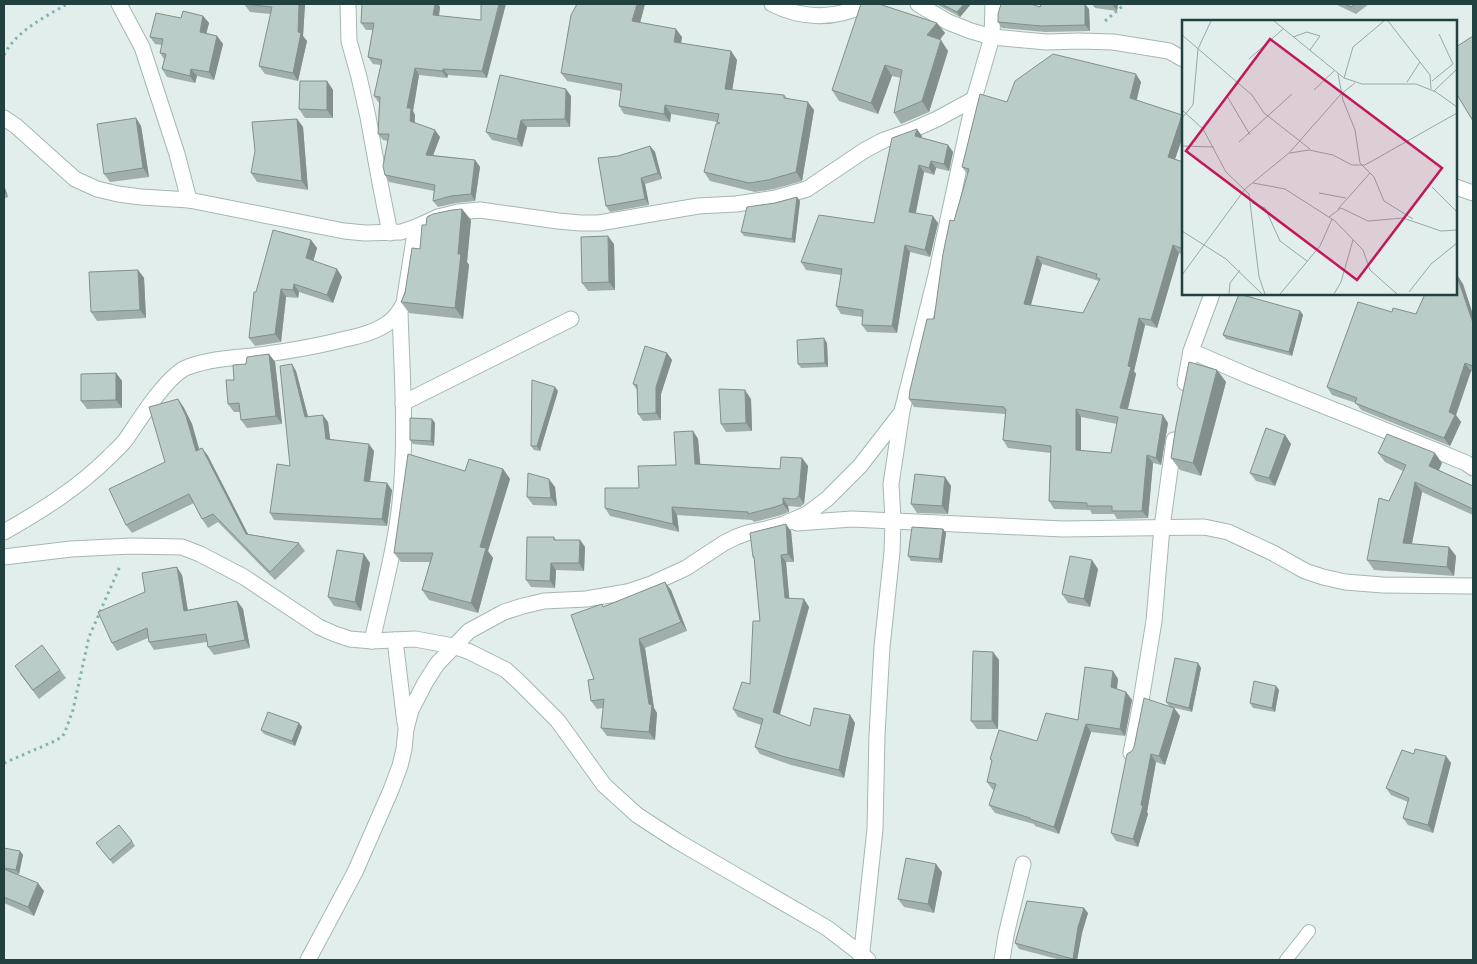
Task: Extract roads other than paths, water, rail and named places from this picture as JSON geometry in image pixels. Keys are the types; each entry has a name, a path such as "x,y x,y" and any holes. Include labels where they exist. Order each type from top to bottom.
{"street":[{"path":"119,4 142,48 171,136 189,200"},
{"path":"348,4 349,41 368,117 390,233"},
{"path":"772,4 804,16 829,16 855,10 867,4"},
{"path":"918,4 948,22 971,32 992,37 1047,42 1113,42 1170,51 1182,58"},
{"path":"863,958 875,829 877,735 882,647 894,520 891,484 902,412 936,275 974,99 992,37 993,4"},
{"path":"4,118 16,126 75,179 97,189 118,194 189,200 344,231 390,233 401,232 438,217 465,211 480,210 558,221 599,223 698,206 736,204 776,198 807,189 865,150 884,140 937,119 974,99"},
{"path":"1457,187 1473,192"},
{"path":"372,641 388,574 400,502 404,437 400,312 406,294 416,227"},
{"path":"1182,399 1192,351 1212,295"},
{"path":"4,532 84,481 126,439 170,380 185,368 210,360 283,352 332,343 376,330 400,312"},
{"path":"403,403 570,319"},
{"path":"1192,351 1248,376 1466,463 1473,468"},
{"path":"308,960 356,872 391,790 400,766 411,710 425,683 438,664 469,631 504,612 544,601 586,599 627,592 643,587 686,568 736,537 784,524 807,514 827,499 860,466 902,412"},
{"path":"1131,753 1154,621 1162,527 1177,428"},
{"path":"784,524 852,519 1063,529 1204,527 1228,532 1273,553 1305,571 1345,582 1383,585 1473,586"},
{"path":"4,557 71,549 131,546 182,547 200,554 244,577 319,628 350,639 372,641 415,639 453,646 470,652 506,670 518,680 558,721 604,785 637,815 677,841 827,928 863,958"},
{"path":"395,640 406,729"},
{"path":"1002,960 1023,864"}],"lane":[{"path":"1286,960 1309,931"}]}
